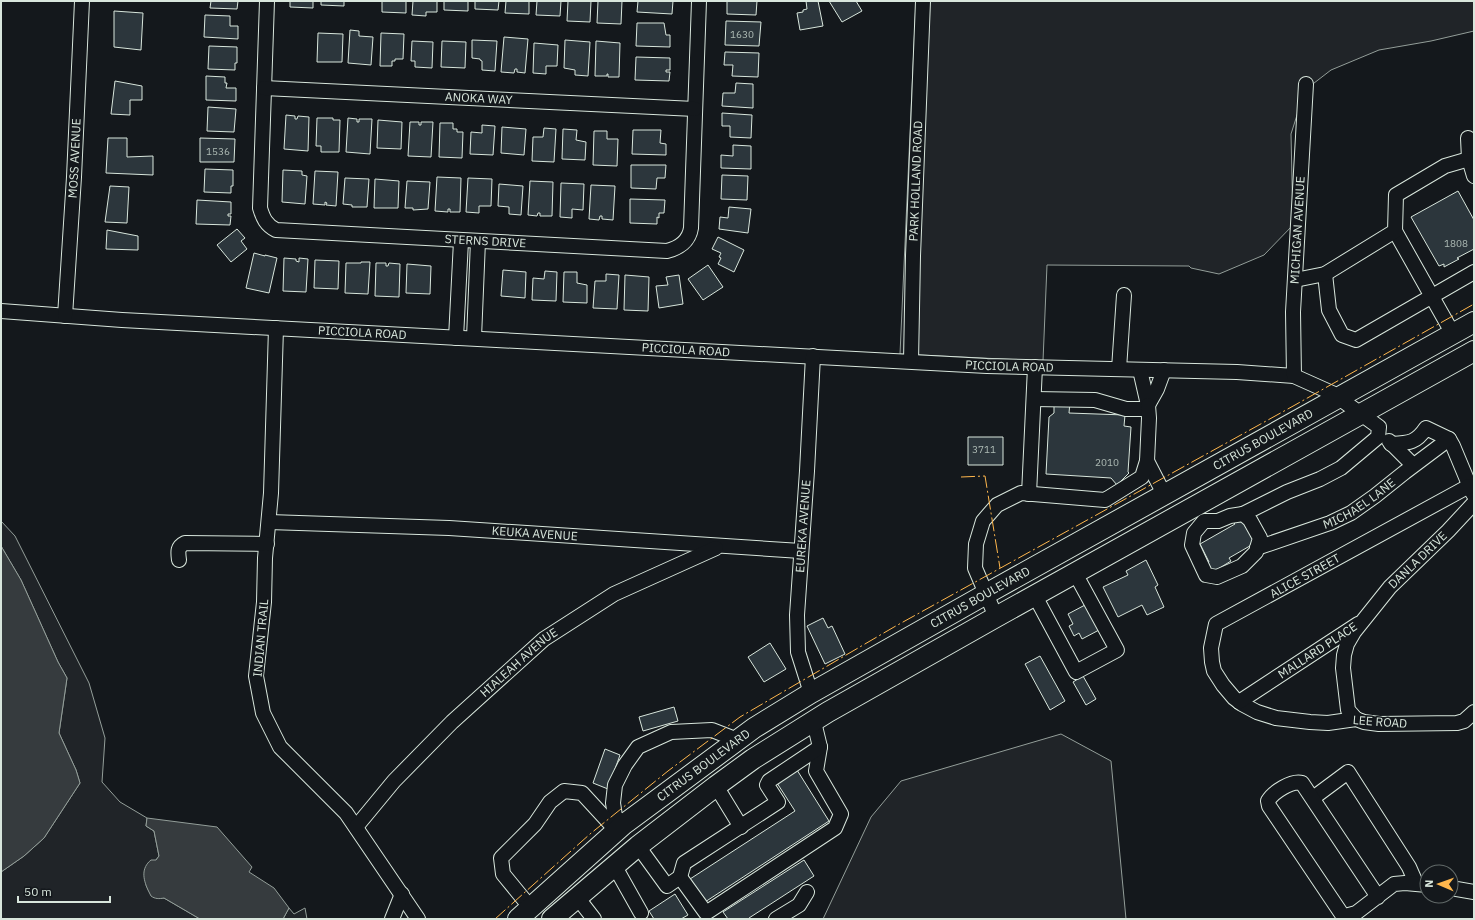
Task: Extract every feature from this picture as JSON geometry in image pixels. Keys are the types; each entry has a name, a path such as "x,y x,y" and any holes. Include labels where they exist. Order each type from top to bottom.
{"highway":[{"name":"CITRUS BOULEVARD","path":"528,915 563,878 620,828 735,742 811,693 1164,494 1474,322"},
{"name":"CITRUS BOULEVARD","path":"552,919 614,865 716,786 753,759 828,712 996,617 1039,602 1199,514 1360,414 1474,351"},
{"path":"814,722 827,697 843,685 894,656 940,620"},
{"path":"692,804 721,770 799,714 807,704 811,693"}],"street":[{"name":"MOSS AVENUE","path":"65,316 74,177 82,1"},
{"name":"STERNS DRIVE","path":"267,1 260,208 263,219 269,227 276,230 667,251 676,249 684,243 690,234 691,228 699,1"},
{"name":"PARK HOLLAND ROAD","path":"911,362 913,256 923,1"},
{"name":"MICHIGAN AVENUE","path":"1294,376 1293,312 1306,84"},
{"name":"ANOKA WAY","path":"264,88 695,109"},
{"path":"1468,138 1469,159 1474,176"},
{"path":"1453,334 1395,231 1396,195 1445,166 1469,159"},
{"path":"1295,280 1325,274 1395,231"},
{"path":"456,338 461,241"},
{"path":"474,338 478,241"},
{"path":"1325,274 1329,310 1342,335 1356,340 1474,272"},
{"path":"1119,369 1124,295"},
{"name":"PICCIOLA ROAD","path":"1,311 276,328 911,362 1237,372 1294,376 1332,393 1360,414"},
{"name":"INDIAN TRAIL","path":"276,328 271,493 264,602 256,676 263,713 280,747 346,812 418,919"},
{"name":"EUREKA AVENUE","path":"811,693 798,652 797,615 807,471 812,356"},
{"path":"1029,494 1035,367"},
{"path":"996,617 975,568 976,544 983,522 997,505 1021,493 1105,500 1142,477 1147,461 1150,418 1140,370"},
{"path":"1148,407 1157,390 1164,370"},
{"path":"1034,399 1095,400 1126,409 1148,407"},
{"path":"1360,414 1379,427 1392,444 1413,465"},
{"path":"1243,514 1250,520 1260,538 1256,552 1242,566 1217,577 1206,575 1192,545 1199,514 1218,521 1230,516 1243,514 1287,492 1320,479 1341,468 1378,437 1379,427"},
{"path":"1392,444 1407,444 1419,438 1426,428 1449,439 1468,468 1472,492"},
{"name":"MICHAEL LANE","path":"1257,548 1330,523 1351,513 1449,439"},
{"path":"1147,461 1164,494"},
{"name":"ALICE STREET","path":"1239,702 1223,685 1214,671 1212,662 1212,648 1216,624 1472,492"},
{"name":"DANLA DRIVE","path":"1365,619 1390,587 1448,531 1474,503"},
{"name":"KEUKA AVENUE","path":"269,522 449,528 801,551"},
{"path":"179,560 178,550 180,545 185,543 267,544"},
{"name":"HIALEAH AVENUE","path":"356,827 394,781 452,722 544,639 614,594 718,546"},
{"path":"1039,602 1076,672 1117,650 1079,580"},
{"name":"MALLARD PLACE","path":"1239,702 1365,619"},
{"name":"MALLARD PLACE","path":"1356,718 1348,710 1344,684 1344,655 1347,644 1354,632 1365,619"},
{"name":"LEE ROAD","path":"1239,702 1257,712 1276,718 1328,723 1356,718 1364,722 1386,724 1457,723 1464,721 1474,712"},
{"path":"680,877 709,916 835,828 842,814 816,771 820,747 814,722"},
{"path":"620,828 615,816 613,803 615,785 625,765 638,747 671,732 712,730 730,737 735,742"},
{"path":"638,846 667,886 680,877 684,863 778,802 767,785 769,781 820,747"},
{"path":"1313,798 1348,772 1419,880"},
{"path":"1378,897 1302,783 1297,781 1292,783 1272,795 1268,801 1269,806 1341,913 1345,916 1356,913 1378,897 1394,884 1419,884"},
{"path":"716,786 741,826"},
{"path":"528,915 502,874 501,858 534,824 550,802 564,791 582,792 620,828"},
{"path":"614,865 641,913"},
{"path":"1459,889 1474,892"},
{"path":"776,919 799,905 807,892"},
{"path":"392,919 402,894"},
{"path":"577,897 594,919"}],"shaded area":[{"path":"916,1 1474,1 1474,31 1431,41 1379,50 1331,70 1305,90 1291,134 1293,225 1264,255 1219,274 1191,268 1189,266 1047,265 1043,361 900,354"},
{"path":"1,521 15,536 89,683 105,738 102,782 120,802 147,818 146,826 154,831 159,856 146,885 147,888 155,897 164,898 200,919 1,919 1,872 24,856 44,838 80,783 76,770 59,733 67,678 58,662 21,580 1,546"},
{"path":"1,546 21,580 58,662 67,678 59,733 76,770 80,783 44,838 24,856 1,872"},
{"path":"1061,734 1111,761 1126,919 823,919 871,817 901,781"},
{"path":"147,818 217,827 252,867 249,872 274,888 289,908 283,919 200,919 164,898 154,898 151,896 145,882 144,870 151,860 156,860 159,856 154,831 146,826"},
{"path":"289,908 294,914 305,908 307,919 283,919"}],"building":[{"path":"211,1 238,1 237,9 210,8"},
{"path":"290,1 313,1 313,8 290,7"},
{"path":"321,1 344,1 344,6 321,5"},
{"path":"382,1 406,1 406,13 382,12"},
{"path":"413,1 437,1 437,12 426,12 426,16 412,15"},
{"path":"444,1 468,1 468,11 444,10"},
{"path":"475,1 499,1 498,10 475,9"},
{"path":"506,1 529,1 529,14 505,13"},
{"path":"537,1 561,1 560,16 536,15"},
{"path":"568,1 591,1 590,22 567,21"},
{"path":"598,1 622,1 621,24 597,23"},
{"path":"638,1 673,1 672,14 637,12"},
{"path":"727,1 757,1 756,15 727,14"},
{"path":"806,1 818,1 823,26 800,30 797,13 803,12 803,10 807,9"},
{"path":"829,1 856,1 862,11 842,22"},
{"path":"114,11 143,13 141,50 114,47"},
{"path":"205,15 230,16 230,26 238,26 238,39 204,37"},
{"path":"726,21 761,22 759,46 725,45"},
{"path":"637,23 664,23 666,35 670,35 670,47 636,46"},
{"path":"350,30 359,31 359,36 373,37 371,65 348,63"},
{"path":"318,33 343,34 342,62 317,62"},
{"path":"381,33 404,34 403,59 395,59 395,61 392,61 392,66 380,66"},
{"path":"504,37 528,39 525,73 517,72 517,69 515,69 514,73 501,72"},
{"path":"472,40 497,41 495,71 482,70 482,61 480,59 472,58"},
{"path":"565,40 590,42 588,76 575,75 575,70 564,68"},
{"path":"412,41 433,42 432,68 415,67 415,61 411,61"},
{"path":"442,41 466,42 465,68 441,67"},
{"path":"596,41 620,43 619,77 608,77 608,74 607,76 595,76"},
{"path":"534,43 558,45 557,66 546,66 546,74 533,73"},
{"path":"209,46 237,47 237,63 235,63 235,70 208,69"},
{"path":"725,52 759,53 758,77 732,76 733,65 724,65"},
{"path":"636,57 670,58 670,70 666,70 666,72 670,72 669,81 635,80"},
{"path":"206,76 225,77 225,83 227,83 226,88 236,88 236,101 206,100"},
{"path":"115,81 142,86 142,100 130,100 130,115 111,114"},
{"path":"736,83 753,84 753,108 722,106 723,93 735,93"},
{"path":"208,107 236,109 234,132 207,131"},
{"path":"722,113 752,115 751,138 730,137 730,126 722,126"},
{"path":"286,115 295,116 295,119 297,119 298,116 309,117 308,151 284,149"},
{"path":"317,118 333,118 333,120 340,120 339,152 321,152 321,146 316,146"},
{"path":"348,118 357,119 357,122 359,122 359,119 372,119 370,154 346,152"},
{"path":"378,120 402,122 401,149 377,148"},
{"path":"410,122 419,122 419,125 421,125 421,122 433,122 431,157 408,156"},
{"path":"440,123 453,123 453,129 457,129 457,132 463,132 462,158 439,157"},
{"path":"482,125 495,126 493,155 470,154 471,132 482,133"},
{"path":"502,127 526,129 524,155 501,153"},
{"path":"544,128 556,129 554,162 532,161 533,137 543,137"},
{"path":"563,129 577,130 576,140 586,142 585,160 562,159"},
{"path":"633,130 661,130 660,143 666,144 666,155 632,154"},
{"path":"594,131 607,131 607,139 618,139 617,166 593,165"},
{"path":"108,138 127,138 127,157 153,156 153,175 106,173"},
{"path":"200,138 235,139 234,162 200,162"},
{"path":"733,145 751,146 751,169 721,168 721,155 733,156"},
{"path":"631,165 666,165 665,178 657,178 656,189 631,188"},
{"path":"205,169 233,170 233,186 231,186 231,193 204,192"},
{"path":"283,170 302,171 302,175 307,176 305,204 282,202"},
{"path":"315,171 338,172 336,206 326,205 327,203 325,202 325,205 313,204"},
{"path":"722,175 748,176 747,200 721,199"},
{"path":"437,177 461,178 460,212 450,212 450,209 448,209 448,212 435,211"},
{"path":"345,178 369,179 367,207 352,207 352,205 343,204"},
{"path":"468,178 492,179 491,206 479,206 479,213 466,212"},
{"path":"375,179 399,181 398,208 374,208"},
{"path":"407,181 430,182 428,209 413,210 413,208 405,208"},
{"path":"530,181 553,182 552,216 540,216 540,213 538,213 537,216 528,215"},
{"path":"561,183 584,184 583,210 572,209 572,218 560,217"},
{"path":"499,184 523,186 521,215 509,214 509,207 498,206"},
{"path":"591,185 615,186 613,220 602,219 602,216 600,216 599,220 589,219"},
{"path":"110,186 129,187 127,223 105,222"},
{"path":"1458,191 1474,220 1474,249 1444,267 1444,264 1439,266 1411,217"},
{"path":"630,199 665,200 664,213 659,213 659,218 657,217 657,224 630,223"},
{"path":"197,200 231,202 231,214 228,214 228,216 231,216 230,225 196,224"},
{"path":"729,207 751,209 748,233 719,229 720,217 728,218"},
{"path":"237,229 245,238 241,241 247,249 231,262 217,245"},
{"path":"107,230 138,236 138,250 106,249"},
{"path":"718,237 744,250 734,272 718,264 721,258 719,257 721,253 712,249"},
{"path":"254,253 277,258 269,293 246,288"},
{"path":"284,258 296,259 296,261 299,262 299,258 308,259 306,292 283,291"},
{"path":"315,260 339,261 338,289 314,288"},
{"path":"370,262 368,294 345,293 346,263"},
{"path":"376,263 386,263 386,266 388,266 389,263 400,264 399,297 375,296"},
{"path":"407,264 431,266 430,294 406,293"},
{"path":"708,265 723,287 703,300 688,279"},
{"path":"503,270 526,272 525,298 501,296"},
{"path":"545,271 557,272 556,301 532,300 533,278 544,279"},
{"path":"564,272 577,272 577,283 587,285 587,303 563,302"},
{"path":"606,274 619,275 617,309 593,308 595,281 606,281"},
{"path":"625,275 649,277 648,311 624,310"},
{"path":"679,275 683,304 659,308 656,286 668,285 666,277"},
{"path":"1054,402 1070,402 1069,413 1125,415 1124,426 1131,427 1129,473 1117,485 1111,478 1046,474 1049,417 1054,413"},
{"path":"968,437 1003,437 1003,465 968,465"},
{"path":"1241,519 1255,543 1229,558 1231,561 1213,572 1200,544"},
{"path":"1146,560 1158,585 1155,587 1164,607 1147,615 1142,605 1118,617 1103,587 1128,575 1126,571"},
{"path":"1085,605 1099,630 1082,639 1079,633 1074,636 1069,626 1073,624 1068,614"},
{"path":"823,618 828,628 832,626 845,654 825,664 807,626"},
{"path":"770,643 786,669 764,682 748,657"},
{"path":"1040,656 1065,701 1050,710 1025,664"},
{"path":"1083,676 1096,699 1086,705 1073,682"},
{"path":"674,707 678,721 643,731 639,717"},
{"path":"605,749 620,755 608,789 593,783"},
{"path":"797,770 829,821 705,902 690,879 795,811 777,783"},
{"path":"804,860 814,876 749,918 750,919 728,919 723,912"},
{"path":"675,894 688,915 681,919 654,919 649,911"}],"power":[{"path":"495,919 590,834 668,771 740,717 894,627 1474,304"},
{"path":"961,477 985,476 1000,568"}]}
